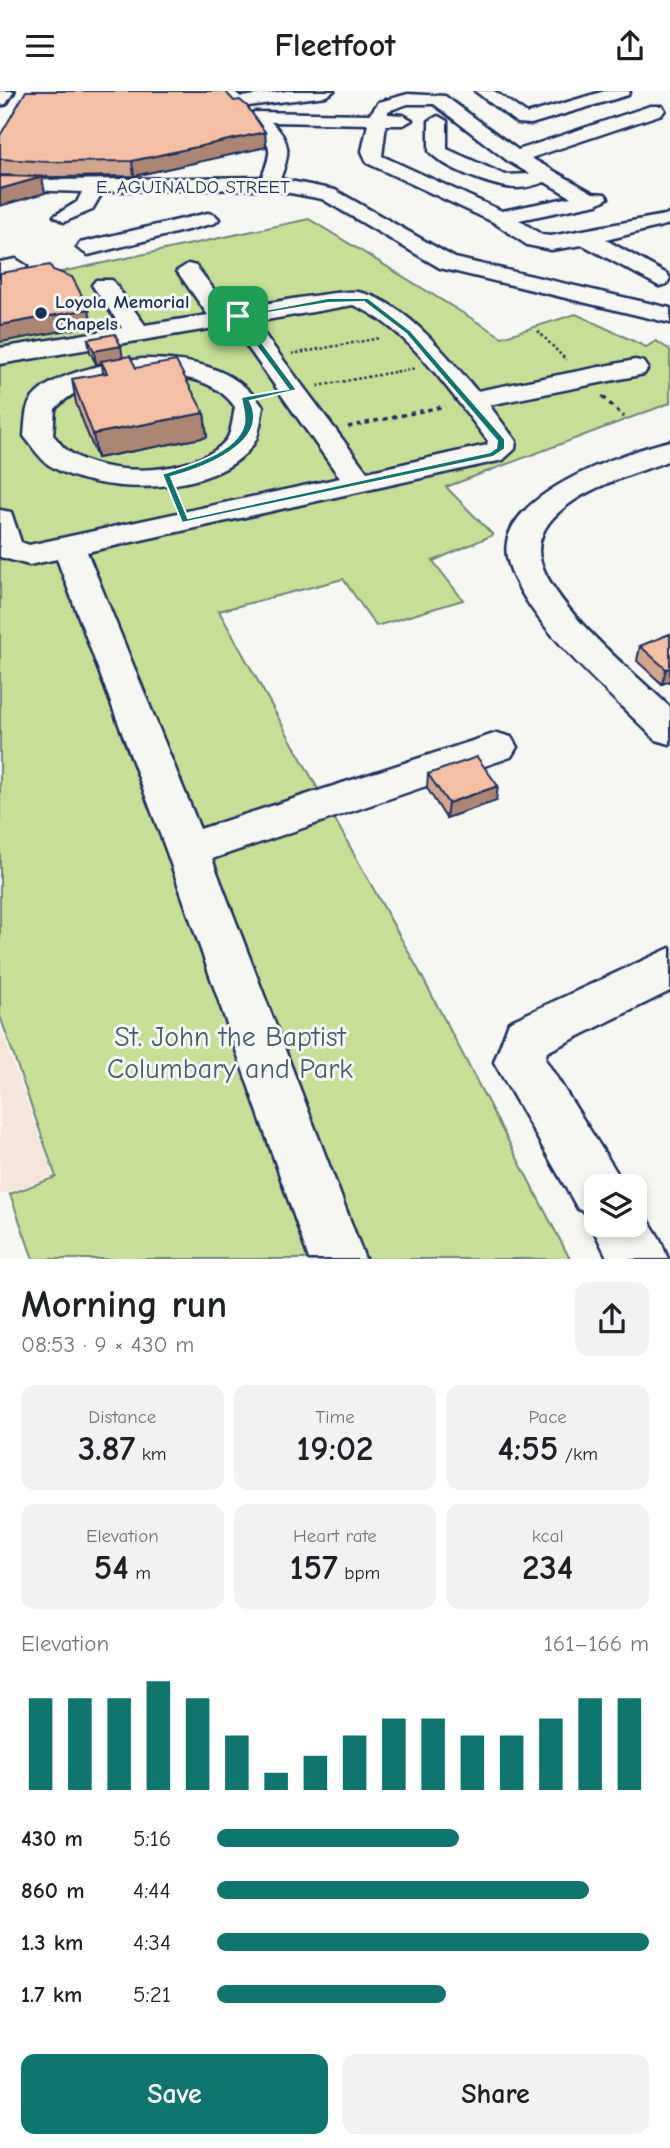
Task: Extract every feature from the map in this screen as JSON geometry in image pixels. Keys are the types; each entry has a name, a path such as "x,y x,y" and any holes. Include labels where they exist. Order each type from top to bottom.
{"main road":[{"path":"0,100 5,91"}],"street":[{"path":"224,91 233,100 241,102 326,91"},
{"path":"483,91 523,118 538,118 617,92"},
{"path":"557,96 575,106"},
{"path":"500,218 599,198 545,176 432,98 382,106 371,151 374,159 500,218 535,240 563,243 661,226"},
{"path":"515,157 656,110"},
{"path":"269,183 281,145 279,137 259,120 260,116 467,121"},
{"path":"438,121 438,151 452,160 506,181 517,182 545,176"},
{"path":"0,165 5,169 0,174"},
{"name":"E. AGUINALDO STREET","path":"0,183 27,186 163,185 207,175 328,194 448,263 670,316"},
{"path":"163,185 160,208 180,226"},
{"name":"E. AGUINALDO STREET","path":"0,190 27,186"},
{"path":"64,216 85,209 90,203 94,186"},
{"path":"88,248 208,219"},
{"path":"587,238 665,278"},
{"path":"188,271 268,358 359,483"},
{"path":"594,296 665,278"},
{"path":"310,279 328,301"},
{"path":"104,285 138,333"},
{"path":"0,356 328,301 366,300 409,333 502,441 501,449 493,454 29,555 5,547 0,519"},
{"path":"151,367 191,370 229,384 244,399 249,407 248,425 237,443 200,466 166,476 120,479 78,473 52,462 21,441 45,402 73,384 110,371 151,367"},
{"path":"470,401 635,368"},
{"path":"244,399 293,390"},
{"path":"670,450 561,496 539,515 525,535 524,559 533,581 551,606 670,730"},
{"path":"166,476 185,521"},
{"path":"69,547 187,850 337,1259"},
{"path":"187,850 496,747"},
{"path":"587,1174 519,1062 526,1038 670,968"},
{"path":"626,1237 640,1259"}],"path":[{"path":"268,358 409,333"},
{"path":"293,390 438,364"},
{"path":"323,432 470,401"}],"shaded area":[{"path":"0,1027 54,1176 0,1195"}],"green space":[{"name":"St. John the Baptist Columbary and Park","path":"309,219 502,337 576,314 646,347 656,341 670,350 670,403 446,487 493,535 433,561 463,600 376,626 343,579 219,611 418,969 570,1259 33,1259 10,1194 56,1177 0,1016 0,285"}],"building":[{"path":"26,91 225,91 234,101 240,100 247,106 265,132 132,161 52,162 0,159 0,135"},
{"path":"0,176 42,177 0,189"},
{"path":"50,265 53,270 72,277 89,309 0,325 0,273"},
{"path":"115,334 121,346 94,351 88,339"},
{"path":"130,356 136,368 176,361 204,413 93,434 72,379 107,373 101,361"},
{"path":"670,634 670,668 666,669 640,646"},
{"path":"477,757 498,786 448,803 428,774"}],"place":[{"name":"Loyola Memorial Chapels","path":"41,313"}],"route":[{"path":"355,297 373,303 409,333 438,364 502,441 501,449 493,454 185,521 166,476 214,460 237,443 244,435 250,416 244,399 293,390 238,316 355,297"}]}
